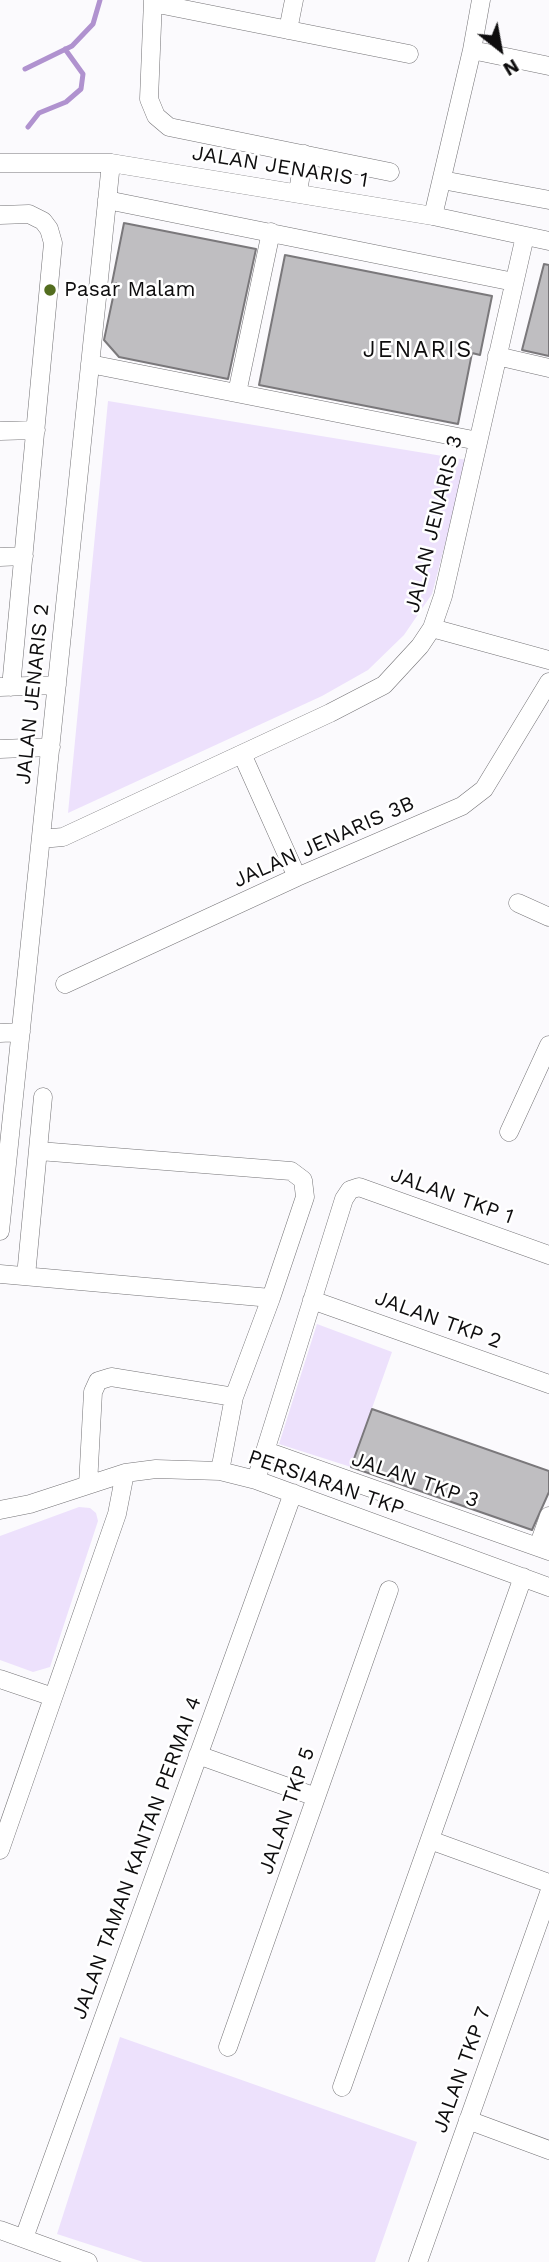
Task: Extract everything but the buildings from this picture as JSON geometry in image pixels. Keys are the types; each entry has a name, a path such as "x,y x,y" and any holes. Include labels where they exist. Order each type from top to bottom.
{"street":[{"path":"288,30 294,0"},
{"path":"433,216 481,0"},
{"path":"390,172 169,127 156,116 149,99 153,1 409,54"},
{"path":"472,50 549,66"},
{"path":"298,192 304,154"},
{"name":"JALAN JENARIS 1","path":"0,163 111,163 433,216 549,241"},
{"name":"JALAN JENARIS 2","path":"0,1231 111,163"},
{"path":"442,180 549,200"},
{"path":"107,200 514,282"},
{"path":"0,215 29,214 43,221 49,229 53,243 24,556 5,687 57,685"},
{"path":"237,393 271,232"},
{"name":"JALAN JENARIS 3","path":"41,839 63,837 330,713 384,685 420,646 432,628 443,596 525,236"},
{"path":"498,356 549,368"},
{"path":"90,364 478,442"},
{"path":"0,431 36,430"},
{"path":"0,557 24,556"},
{"path":"432,628 549,660"},
{"name":"JALAN JENARIS 3B","path":"65,984 297,877 462,806 484,789 549,682"},
{"path":"0,749 51,747"},
{"path":"242,754 297,877"},
{"path":"517,903 549,917"},
{"path":"0,1033 21,1032"},
{"path":"509,1132 549,1045"},
{"path":"26,1276 43,1097"},
{"path":"38,1151 291,1171 303,1180 305,1197 234,1397 220,1471"},
{"name":"JALAN TKP 1","path":"312,1300 344,1199 350,1190 359,1187 549,1255"},
{"path":"0,1274 271,1298"},
{"path":"256,1480 312,1300"},
{"name":"JALAN TKP 2","path":"312,1300 549,1384"},
{"path":"88,1485 93,1392 98,1381 111,1377 234,1397"},
{"name":"JALAN TKP 3","path":"265,1451 544,1549"},
{"name":"PERSIARAN TKP","path":"0,1510 30,1504 125,1473 156,1469 220,1471 293,1493 549,1587"},
{"path":"0,1850 117,1514 125,1473"},
{"name":"JALAN TAMAN KANTAN PERMAI 4","path":"24,2238 293,1493"},
{"path":"544,1549 549,1516"},
{"path":"342,2087 523,1577"},
{"name":"JALAN TKP 5","path":"228,2047 389,1590"},
{"path":"0,1679 53,1697"},
{"path":"198,1755 316,1797"},
{"path":"430,1840 549,1882"},
{"name":"JALAN TKP 7","path":"418,2262 549,1893"},
{"path":"468,2120 549,2150"},
{"path":"0,2230 88,2262"}],"shaded area":[{"path":"108,401 467,460 432,594 404,635 368,670 322,696 68,813"},
{"path":"317,1324 392,1352 351,1467 279,1444"},
{"path":"79,1507 90,1508 96,1513 98,1521 50,1667 33,1672 0,1660 0,1536"},
{"path":"120,2037 417,2142 375,2262 143,2262 57,2234"}],"waterway":[{"path":"25,69 72,46 93,24 100,0"},
{"path":"28,127 39,113 66,102 81,89 83,74 65,49"}],"place":[{"name":"Pasar Malam","path":"50,290"}],"district":[{"name":"JENARIS","path":"418,350"}]}
